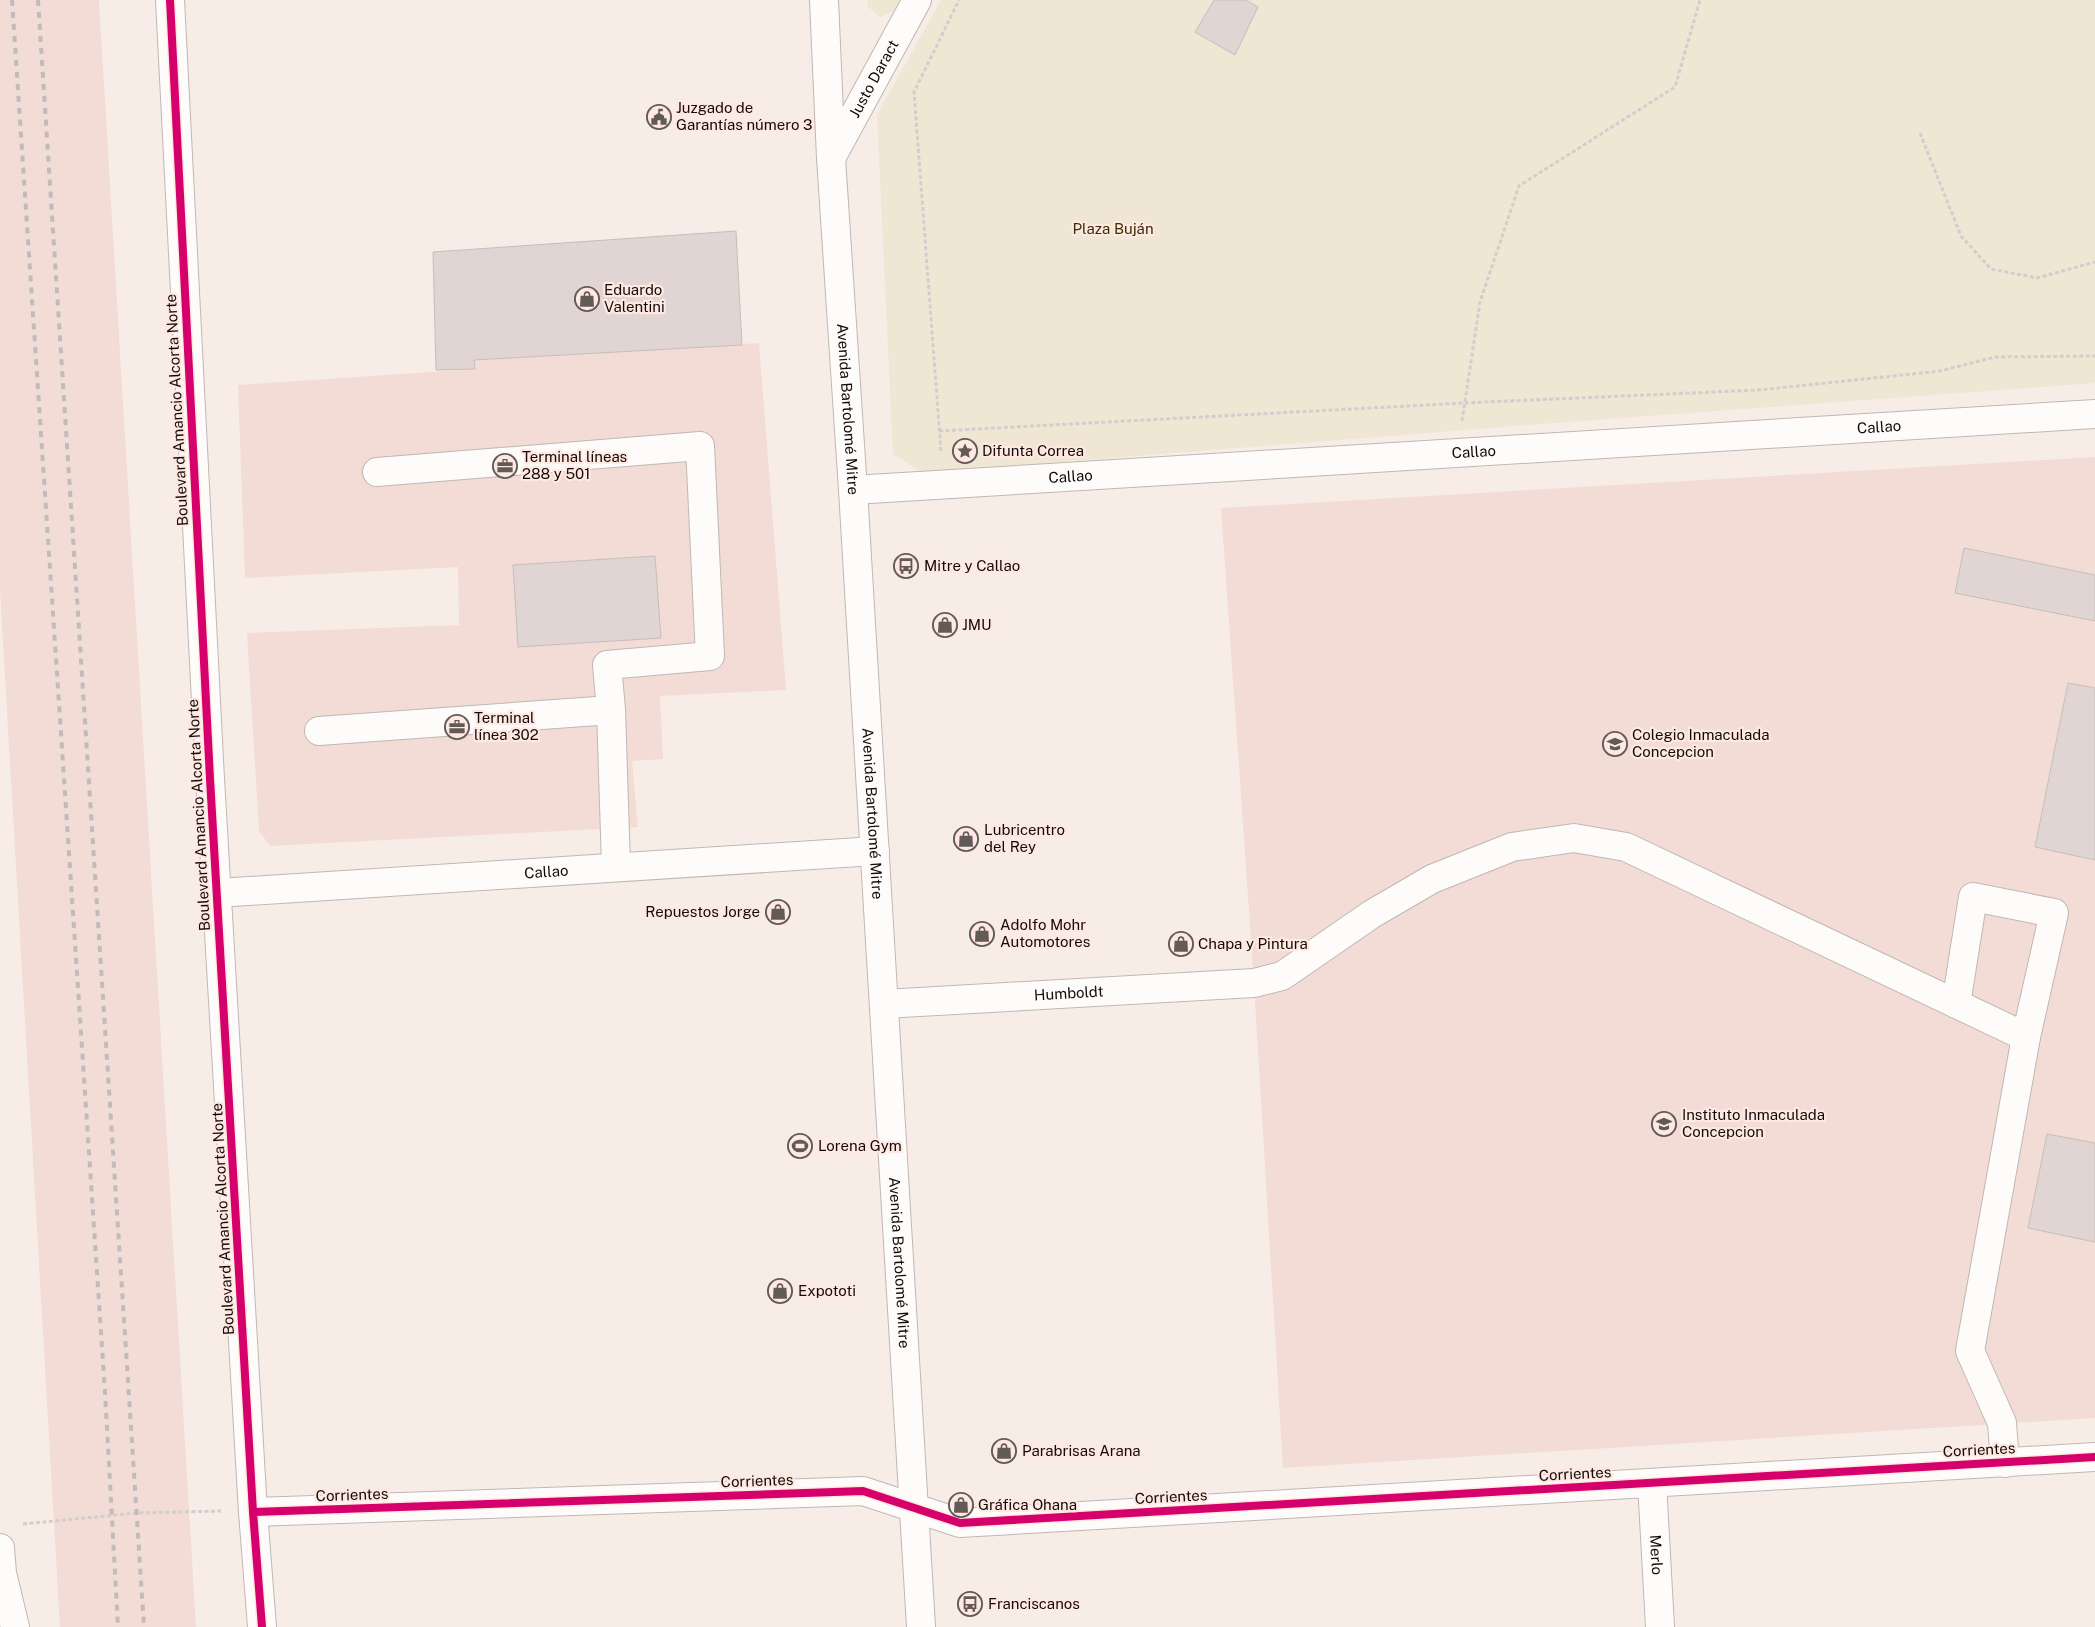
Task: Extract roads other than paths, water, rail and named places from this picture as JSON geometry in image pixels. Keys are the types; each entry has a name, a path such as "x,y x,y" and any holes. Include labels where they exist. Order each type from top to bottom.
{"street":[{"name":"Boulevard Amancio Alcorta Norte","path":"170,0 209,769 218,894 252,1512 262,1627"},
{"name":"Avenida Bartolomé Mitre","path":"824,0 831,158 854,490 921,1627"},
{"name":"Justo Daract","path":"831,158 917,0"},
{"name":"Callao","path":"854,490 944,486 2095,414"},
{"path":"377,472 700,446 710,656 608,665 616,866"},
{"path":"319,730 611,710"},
{"name":"Humboldt","path":"884,1004 1254,983 1282,976 1372,914 1432,879 1512,847 1574,838 1626,847 2026,1037"},
{"name":"Callao","path":"218,894 616,866 875,851"},
{"path":"1956,1004 1973,897 2054,913 2026,1037 1970,1351 2002,1423 2005,1462"},
{"name":"Corrientes","path":"252,1512 863,1490 960,1523 2095,1457"},
{"name":"Merlo","path":"1652,1483 1660,1627"},
{"path":"1,1567 15,1627"}],"railway":[{"path":"12,0 105,1392 118,1627"},
{"path":"38,0 144,1627"}],"place":[{"name":"Juzgado de Garantías número 3","path":"659,117"},
{"name":"Eduardo Valentini","path":"587,299"},
{"name":"Difunta Correa","path":"965,451"},
{"name":"Terminal líneas 288 y 501","path":"505,466"},
{"name":"Mitre y Callao","path":"906,566"},
{"name":"JMU","path":"945,625"},
{"name":"Terminal línea 302","path":"457,727"},
{"name":"Colegio Inmaculada Concepcion","path":"1615,744"},
{"name":"Lubricentro del Rey","path":"966,839"},
{"name":"Repuestos Jorge","path":"778,912"},
{"name":"Adolfo Mohr Automotores","path":"982,934"},
{"name":"Chapa y Pintura","path":"1181,944"},
{"name":"Instituto Inmaculada Concepcion","path":"1664,1124"},
{"name":"Lorena Gym","path":"800,1146"},
{"name":"Expototi","path":"780,1291"},
{"name":"Parabrisas Arana","path":"1004,1451"},
{"name":"Gráfica Ohana","path":"961,1505"},
{"name":"Franciscanos","path":"970,1604"}],"park label":[{"name":"Plaza Buján","path":"1113,229"}]}
